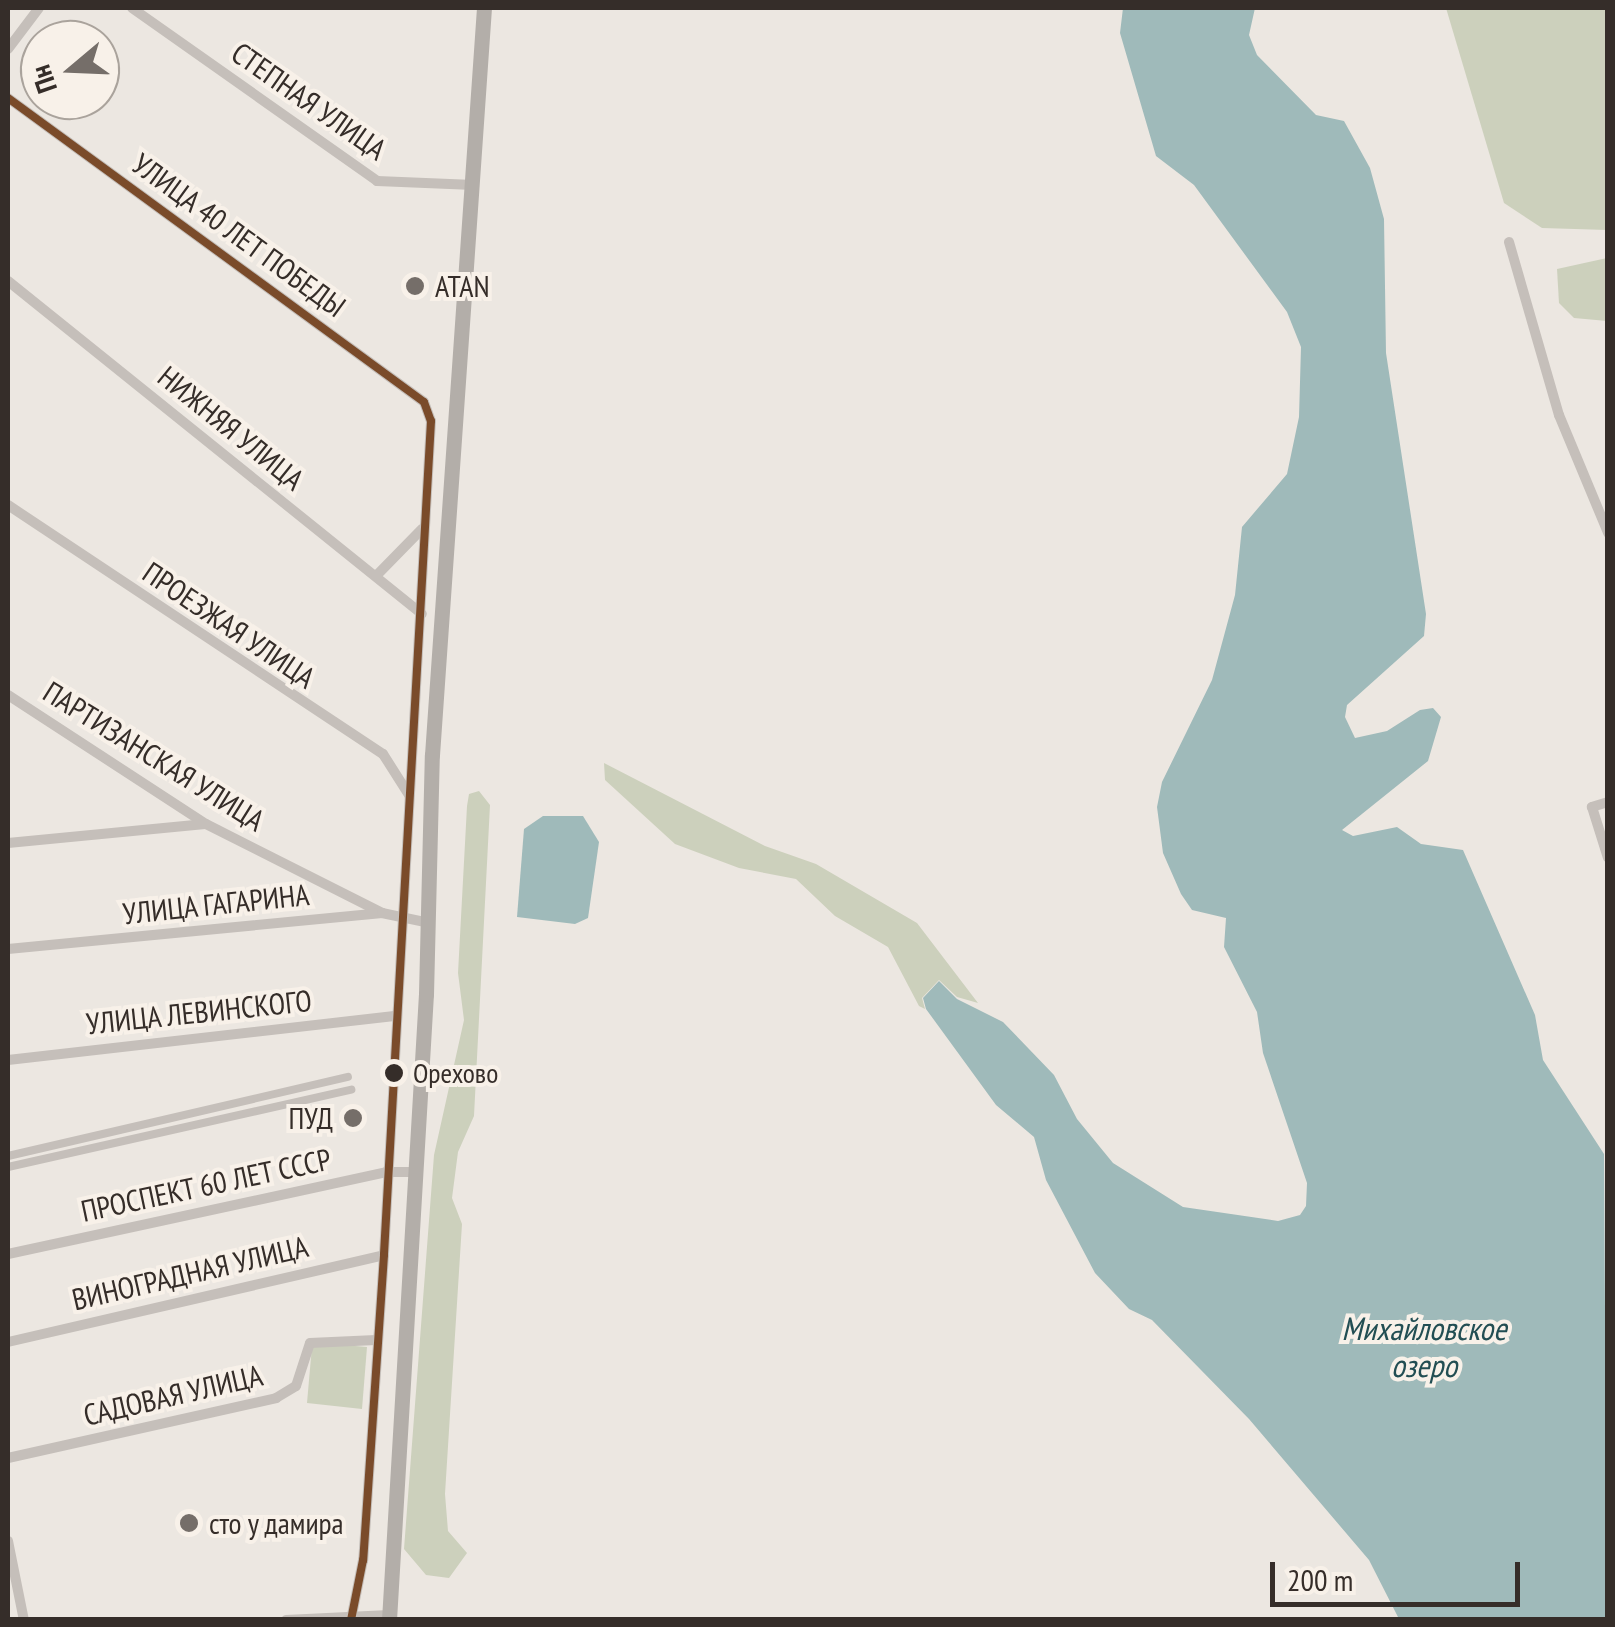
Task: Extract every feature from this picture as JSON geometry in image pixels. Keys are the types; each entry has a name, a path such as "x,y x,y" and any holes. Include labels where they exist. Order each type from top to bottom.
{"main road":[{"path":"389,1617 429,923 432,754 459,422 484,8"}],"street":[{"path":"8,49 40,8"},
{"name":"СТЕПНАЯ УЛИЦА","path":"132,8 378,180 474,185"},
{"name":"УЛИЦА 40 ЛЕТ ПОБЕДЫ","path":"8,98 424,402 431,421"},
{"path":"1510,242 1559,415 1608,533"},
{"name":"НИЖНЯЯ УЛИЦА","path":"8,282 422,614"},
{"path":"354,1616 384,1255 431,421 459,422"},
{"name":"ПРОЕЗЖАЯ УЛИЦА","path":"8,505 382,754 410,796"},
{"path":"376,576 422,529"},
{"name":"ПАРТИЗАНСКАЯ УЛИЦА","path":"8,696 206,824 382,912"},
{"path":"1608,802 1592,807 1608,858"},
{"path":"8,843 206,824"},
{"name":"УЛИЦА ГАГАРИНА","path":"8,950 382,912 429,923"},
{"name":"УЛИЦА ЛЕВИНСКОГО","path":"8,1060 397,1016"},
{"path":"8,1156 348,1078"},
{"path":"316,1085 319,1097"},
{"path":"8,1168 351,1090"},
{"path":"220,1106 223,1118"},
{"name":"ПРОСПЕКТ 60 ЛЕТ СССР","path":"8,1254 386,1172 416,1172"},
{"name":"ВИНОГРАДНАЯ УЛИЦА","path":"8,1342 384,1255"},
{"name":"САДОВАЯ УЛИЦА","path":"8,1458 276,1398 296,1386 310,1344 376,1340"},
{"path":"8,1541 24,1620"},
{"path":"286,1620 389,1617"}],"green space":[{"path":"1446,8 1607,8 1607,230 1542,228 1504,203"},
{"path":"1607,258 1607,321 1574,318 1559,303 1557,269"},
{"path":"604,763 765,846 816,864 917,923 978,1003 957,997 939,980 922,998 925,1009 919,1006 888,947 835,916 796,879 739,868 675,844 605,780"},
{"path":"479,791 490,805 474,1116 458,1152 452,1198 462,1224 445,1494 448,1531 467,1553 449,1578 426,1575 404,1549 434,1155 464,1020 458,973 467,806 469,794"},
{"path":"321,1343 367,1347 362,1409 307,1403 312,1346"}],"water":[{"name":"Михайловское озеро","path":"1123,8 1255,8 1249,35 1257,55 1316,115 1344,121 1370,168 1384,219 1386,353 1426,614 1424,636 1347,705 1345,717 1355,738 1387,731 1420,710 1433,708 1441,717 1428,761 1342,830 1353,836 1397,827 1421,844 1463,850 1535,1015 1543,1060 1604,1154 1607,1619 1399,1619 1369,1560 1249,1419 1152,1320 1129,1309 1095,1273 1046,1180 1034,1137 996,1105 926,1009 923,998 939,981 957,999 1003,1022 1054,1075 1077,1119 1113,1163 1183,1207 1278,1221 1300,1215 1306,1206 1307,1183 1263,1053 1257,1012 1224,947 1226,918 1192,910 1181,894 1163,853 1157,807 1162,782 1212,680 1235,595 1242,527 1287,474 1299,417 1301,347 1287,312 1194,185 1156,156 1120,33"},
{"path":"543,816 583,816 599,842 588,918 575,924 517,917 524,829"}],"transit line":[{"path":"8,98 424,402 431,421 384,1255 363,1560 351,1620"}],"place":[{"name":"ATAN","path":"415,286"},
{"name":"Орехово","path":"394,1073"},
{"name":"ПУД","path":"353,1118"},
{"name":"сто у дамира","path":"189,1523"}]}
